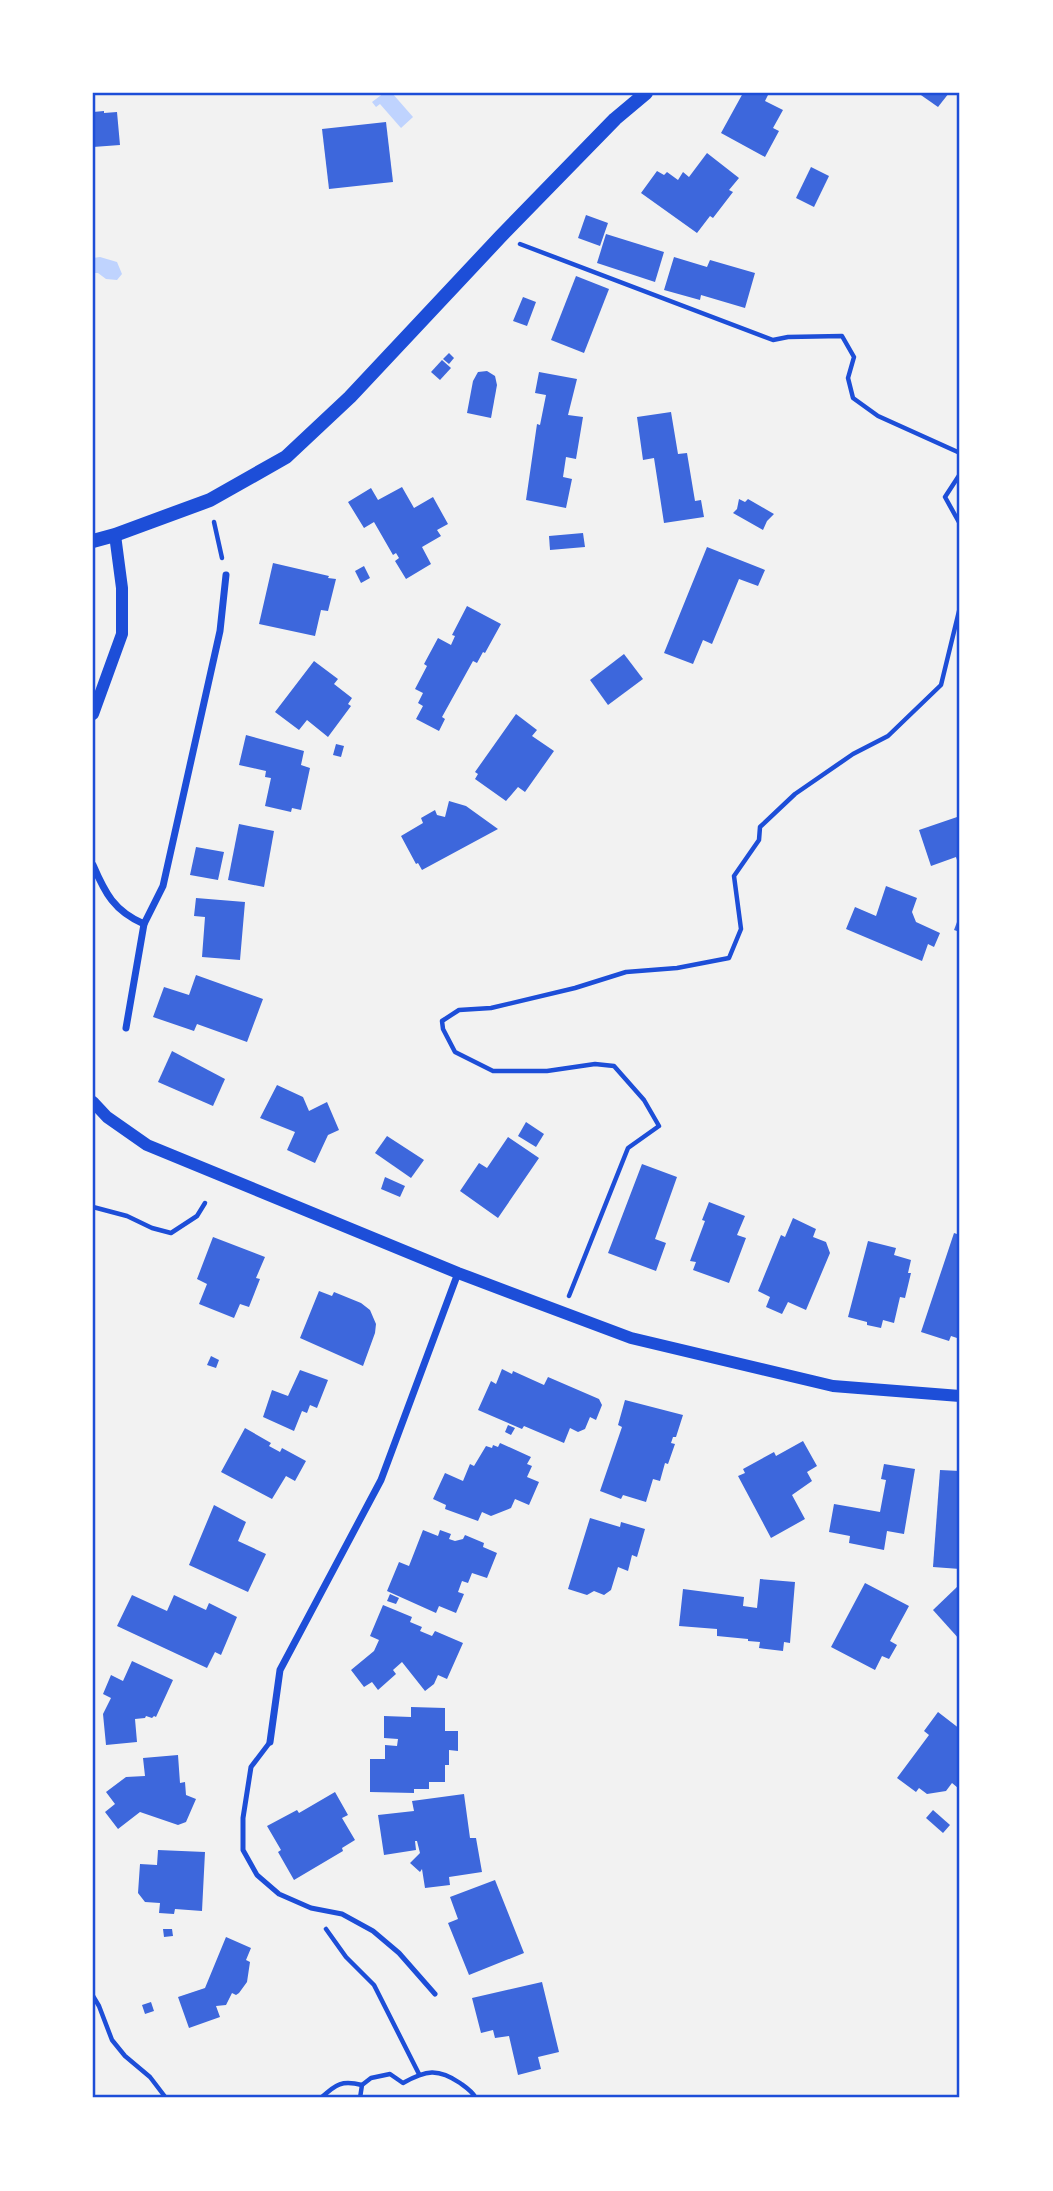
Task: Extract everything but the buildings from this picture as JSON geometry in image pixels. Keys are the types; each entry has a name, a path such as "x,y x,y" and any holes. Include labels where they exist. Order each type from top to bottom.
{"main road":[{"path":"93,541 210,500 286,457 350,397 615,119 646,93"}],"street":[{"path":"93,714 122,634 122,588 115,535"},
{"path":"126,1028 144,924 163,886 220,631 226,575"},
{"path":"93,865 108,898 130,918 144,924"},
{"path":"93,1102 107,1117 147,1145 458,1273 631,1338 834,1386 960,1396"},
{"path":"270,1742 280,1670 381,1480 458,1273"}],"lane":[{"path":"270,1742 251,1767 243,1818 243,1850 257,1875 279,1894 311,1908 342,1914 373,1931 399,1953 435,1994"}],"path":[{"path":"501,236 773,340 842,335 854,357 848,377 853,398 878,416 960,453"},
{"path":"960,474 945,497 960,524"},
{"path":"210,500 226,575"},
{"path":"563,1313 628,1148 659,1126 643,1100 614,1066 595,1064 547,1071 493,1071 455,1052 443,1030 442,1021 459,1010 491,1008 626,972 677,968 729,958 741,929 734,876 759,840 760,827 795,794 853,754 888,736 942,685 960,607"},
{"path":"93,1207 127,1216 152,1228 171,1233 197,1216 205,1203"},
{"path":"324,1910 326,1931 346,1957 374,1985 419,2074"},
{"path":"93,1996 112,2040 125,2056 150,2077 166,2098"},
{"path":"360,2098 362,2085 371,2078 390,2074 403,2083 419,2074 444,2073 473,2092 476,2098"},
{"path":"321,2098 334,2086 348,2081 362,2085"}],"water":[{"path":"384,93 392,93 413,117 401,128 380,104 376,107 372,102"},
{"path":"100,257 117,262 122,274 117,280 106,279 93,273 93,258"}]}
